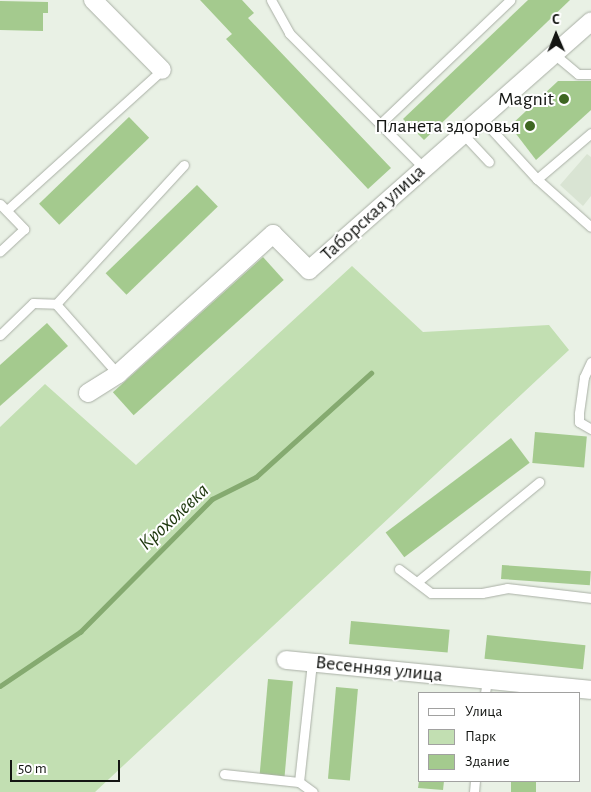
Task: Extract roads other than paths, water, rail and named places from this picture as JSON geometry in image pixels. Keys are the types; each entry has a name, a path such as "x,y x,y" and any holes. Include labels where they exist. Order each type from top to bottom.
{"street":[{"path":"93,0 162,70"},
{"name":"Таборская улица","path":"88,393 118,374 273,234 309,270 591,21"},
{"name":"Весенняя улица","path":"286,660 486,686 591,690"}],"lane":[{"path":"271,0 289,34 424,168"},
{"path":"380,124 510,0"},
{"path":"554,54 578,74 591,74"},
{"path":"0,251 24,229 3,207 162,70"},
{"path":"481,118 538,179 591,228"},
{"path":"538,179 591,133"},
{"path":"463,134 489,162"},
{"path":"56,304 184,165"},
{"path":"0,335 33,302 56,304 118,374"},
{"path":"591,362 584,377 579,414 579,422 591,429"},
{"path":"416,582 540,482"},
{"path":"399,570 431,593 482,593 507,588 591,598"},
{"path":"299,782 312,662"},
{"path":"224,774 299,782 313,792"}],"waterway":[{"name":"Крохолевка","path":"0,686 80,632 212,499 256,477 371,373"}],"place":[{"name":"Magnit","path":"564,99"},
{"name":"Планета здоровья","path":"530,126"}]}
